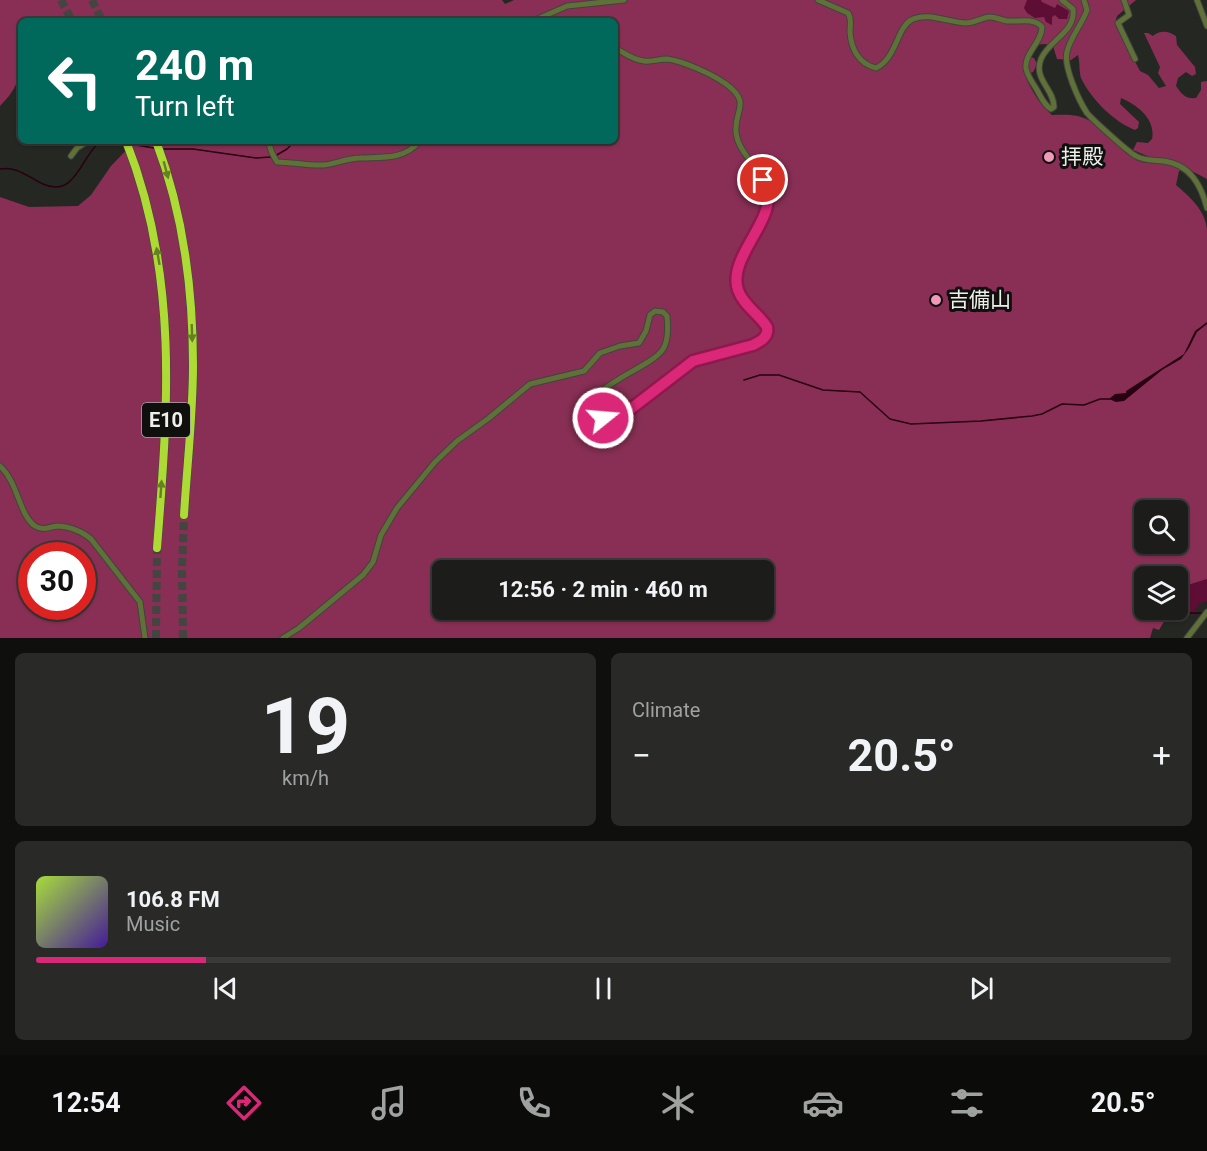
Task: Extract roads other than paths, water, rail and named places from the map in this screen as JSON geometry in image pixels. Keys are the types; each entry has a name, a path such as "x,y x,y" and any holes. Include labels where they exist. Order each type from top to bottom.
{"highway":[{"name":"E10","path":"127,144 151,221 163,291 167,337 165,430 157,548"},
{"name":"E10","path":"157,144 178,220 187,274 192,327 193,367 184,515"}],"street":[{"path":"539,18 567,6 624,0"},
{"path":"818,0 848,13 851,38 857,56 876,68 889,58 908,23 916,19 934,18 965,23 991,17 1005,21 1038,23 1042,27 1041,35 1027,60 1026,68 1039,94 1051,110 1054,102 1042,82 1039,66 1046,51 1067,30 1071,22 1073,9 1062,0"},
{"path":"1084,0 1087,10 1066,57 1068,70 1088,114 1135,156 1170,162 1191,175 1200,185 1207,208"},
{"path":"1124,0 1129,15 1118,23 1135,59"},
{"path":"1197,0 1207,26"},
{"path":"283,638 299,628 363,575 373,561 381,535 390,518 430,468 452,445 530,384 584,371 600,353 620,346 639,343 646,331 650,315 655,311 663,312 667,316 667,334 660,354 602,390 593,401 592,410 596,416 603,418 615,416 634,407 693,361 753,345 762,341 766,336 767,327 742,298 737,284 744,255 763,214 768,197 759,173 737,139 736,126 741,108 739,98 728,86 700,70 668,59 638,60 618,50"},
{"path":"71,156 83,144"},
{"path":"269,144 277,162 308,166 327,165 340,160 401,156 417,144"},
{"path":"0,466 13,482 32,523 43,529 58,526 71,529 92,539 140,602 145,638"},
{"path":"1187,638 1207,612"}],"waterway":[{"path":"0,169 12,169 54,187 63,186 71,181 98,144"},
{"path":"130,144 154,148"},
{"path":"275,156 292,144"},
{"path":"162,149 193,149 256,158 271,157"},
{"path":"744,380 760,375 779,375 823,390 860,392 890,419 911,424 1032,416 1042,414 1062,404 1084,405 1100,399 1110,399"},
{"path":"1188,613 1203,613"}],"tunnel":[{"path":"61,0 70,18"},
{"path":"92,0 101,18"},
{"path":"183,638 184,515"},
{"path":"156,638 157,548"}],"place":[{"name":"拝殿","path":"1049,157"},
{"name":"吉備山","path":"936,300"}]}
